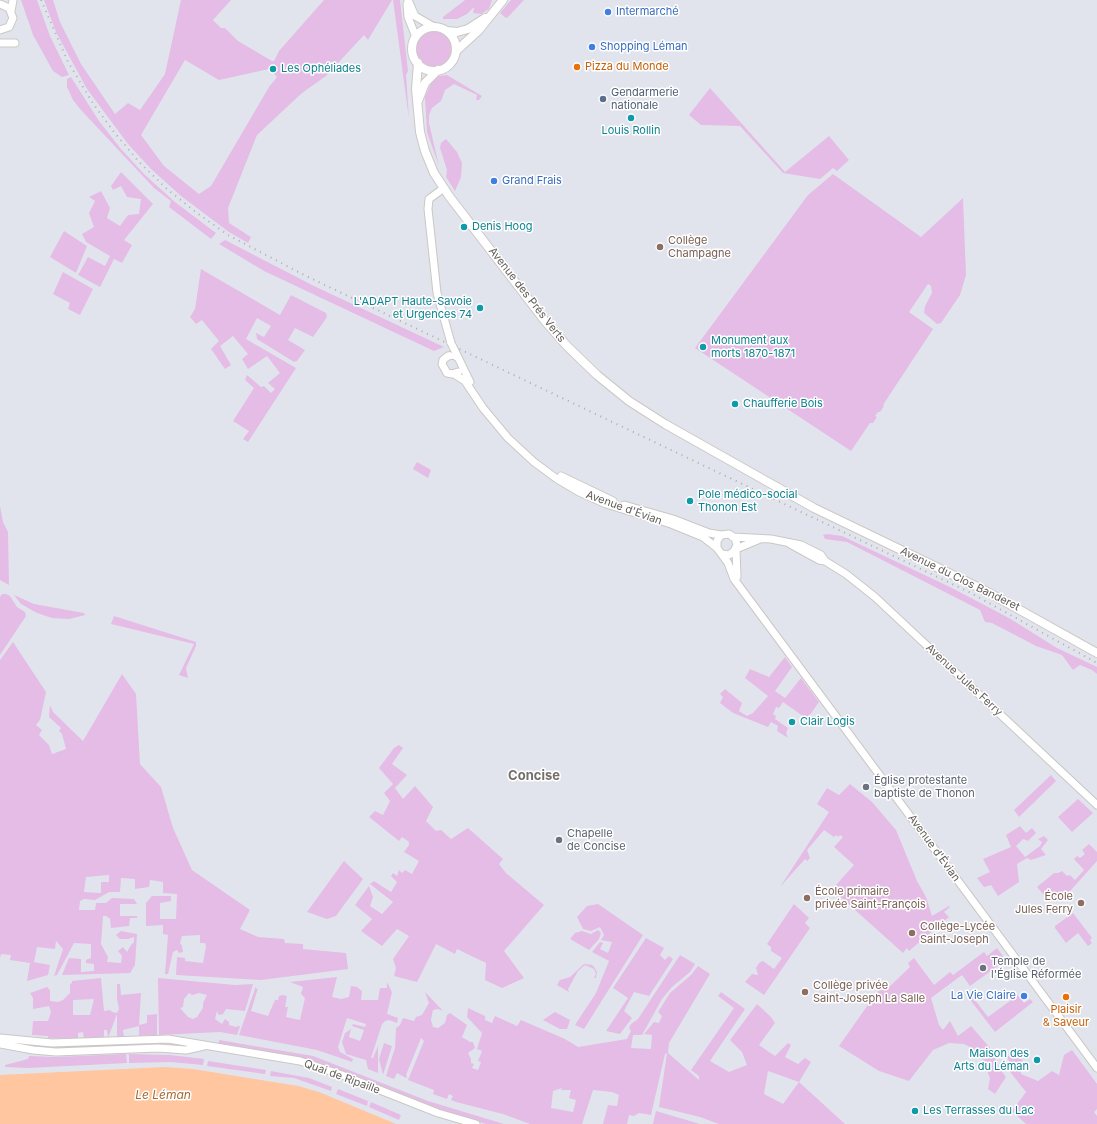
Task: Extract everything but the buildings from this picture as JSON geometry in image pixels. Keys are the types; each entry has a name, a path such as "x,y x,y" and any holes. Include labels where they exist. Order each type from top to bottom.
{"main road":[{"path":"418,102 425,82 438,70 450,63 456,51 479,30 502,0"},
{"path":"438,70 427,69 418,63 413,50 416,38 423,30 434,27 457,32 468,29 491,13"},
{"path":"447,31 454,40 456,51"},
{"name":"Avenue des Prés Verts","path":"418,63 416,89 420,132 425,151 433,170 444,188 545,321 567,346 602,379 636,405 665,424 820,511"},
{"name":"Avenue du Clos Banderet","path":"820,511 984,590 1097,653"}],"street":[{"path":"0,31 7,29 12,23 11,11 13,0"},
{"path":"408,0 415,16 434,27"},
{"path":"408,0 408,14 416,38"},
{"path":"3,3 11,11"},
{"path":"0,43 9,41 15,43"},
{"path":"444,188 430,197 427,205 436,288 458,371 454,374"},
{"name":"Avenue d'Évian","path":"716,548 703,537 671,524 602,502 557,479 534,462 513,443 486,412 465,381 454,374 447,373 442,367 443,360 453,352 479,396 500,424 528,452 554,472 611,501 679,520 709,533 721,535"},
{"path":"736,550 737,543 734,537 727,534 721,535 717,541 716,548 722,554 728,555 760,539"},
{"name":"Avenue Jules Ferry","path":"734,537 788,543 798,550 819,560 825,561 870,593 1097,805"},
{"name":"Avenue d'Évian","path":"736,550 736,571 742,589"},
{"name":"Avenue d'Évian","path":"722,554 728,563 734,579 1097,1068"},
{"name":"Quai de Ripaille","path":"0,1038 46,1043 165,1038 196,1043 204,1046 300,1061 318,1066 438,1113 476,1124"},
{"name":"Quai de Ripaille","path":"0,1044 33,1050 56,1052 158,1048 186,1050 204,1046"}],"shaded area":[{"path":"21,0 37,0 50,36 69,75 62,77 53,71 33,35"},
{"path":"44,0 53,0 60,22 81,64 115,114 128,103 140,110 165,74 181,0 231,0 213,20 221,28 225,28 238,41 274,61 279,51 324,0 392,0 368,40 364,35 326,76 302,93 257,135 228,208 229,223 251,237 248,243 229,232 181,196 151,169 128,144 87,89 56,32","holes":["185,60 219,80 269,69 277,77 269,87 211,186 199,194 164,166 141,135"]},
{"path":"393,0 400,0 408,71 406,75 409,119"},
{"path":"465,0 492,0 489,9 481,14 473,13 473,8 467,14 457,19 443,19 443,17"},
{"path":"511,0 524,0 506,18 500,13"},
{"path":"437,31 447,36 451,42 451,56 447,62 441,66 431,67 421,62 417,56 416,46 421,36 427,32"},
{"path":"447,75 482,96 479,100 476,100 477,95 454,84 445,90 441,101 432,108 429,115 429,123 439,166 427,132 425,97 432,81 439,76"},
{"path":"71,77 99,121 121,149 145,175 175,202 216,233 211,239 169,207 171,201 154,188 81,110 73,100 67,87 67,79"},
{"path":"710,88 785,172 829,136 849,160 837,171 833,168 820,179 783,173 740,126 701,125 689,115"},
{"path":"446,139 457,152 462,163 461,177 455,191 446,177 447,170 440,148 441,143"},
{"path":"121,172 153,204 124,240 132,245 122,263 114,259 100,287 78,275 88,257 105,266 110,256 86,242 82,234 94,227 89,213 95,201 89,197 101,191 110,208 107,218 120,226 128,215 139,214 141,199 127,197 121,186 113,190 111,186"},
{"path":"833,174 921,237 963,198 966,275 960,295 941,323 937,324 924,313 925,306 932,293 931,286 928,284 909,312 933,329 883,405 884,406 880,412 878,412 875,416 877,417 873,423 870,423 851,451 695,348 808,195"},
{"path":"64,231 87,246 76,273 50,257"},
{"path":"225,240 314,286 444,347 434,351 264,271 219,244"},
{"path":"201,269 280,315 291,295 326,313 327,317 313,337 295,328 288,340 305,350 297,361 294,362 257,339 256,333 264,337 271,326 257,318 246,339 296,368 248,442 243,439 249,431 233,421 254,388 245,380 247,375 261,387 264,386 271,393 275,389 268,383 280,373 267,356 248,369 242,359 248,354 233,336 220,346 231,365 225,369 211,349 219,341 202,320 196,324 190,317 195,309"},
{"path":"63,272 93,289 80,315 68,309 70,303 53,294"},
{"path":"417,462 431,470 428,478 413,469"},
{"path":"0,506 3,522 8,532 9,585 0,580"},
{"path":"827,534 842,536 950,587 1009,618 1057,648 1097,667 1097,674 1080,665 1073,670 1062,655 1036,646 992,623 985,622 980,610 847,542 825,539 823,535"},
{"path":"2,594 10,596 17,607 25,612 26,616 0,655 0,597"},
{"path":"14,595 34,604 84,613 85,615 69,619 52,618 37,613 21,604"},
{"path":"114,616 196,642 196,646 186,668 188,678 179,675 194,644 111,624"},
{"path":"13,642 46,692 40,720 36,725 42,730 39,735 49,745 52,754 66,749 62,734 59,731 61,728 49,717 50,705 53,712 83,741 122,674 136,694 140,764 161,787 173,828 192,870 250,910 240,929 258,937 284,939 285,943 303,944 303,949 346,953 348,969 261,980 176,975 177,957 185,958 185,961 203,963 206,946 205,943 200,943 200,935 182,936 180,943 183,952 179,953 177,950 173,952 168,974 165,974 168,935 163,934 163,925 146,926 146,903 152,896 171,896 171,901 160,903 160,919 176,919 177,894 163,893 163,882 150,880 149,887 135,889 135,879 121,878 120,892 109,892 95,900 84,899 80,901 79,910 95,910 96,903 106,903 112,898 134,899 137,904 120,904 120,916 137,916 137,918 130,918 129,926 111,928 110,918 103,916 101,944 108,957 107,962 121,963 122,956 118,951 123,947 127,952 134,942 134,937 120,939 116,935 121,931 137,934 135,965 130,973 62,975 69,958 81,959 81,972 94,971 94,964 86,963 86,960 91,958 91,944 74,943 57,975 54,976 63,949 56,941 55,949 37,947 34,962 50,965 48,975 27,981 30,963 10,960 11,955 1,954 0,958 0,660","holes":["109,875 109,882 101,882 101,893 84,892 86,877"]},
{"path":"785,657 792,667 775,691 785,698 801,678 819,702 807,719 783,702 779,708 776,707 773,714 776,716 775,719 788,728 786,733 788,738 777,731 778,726 771,722 768,727 733,713 720,703 723,697 720,694 725,689 742,703 739,711 747,716 753,713 768,696 745,678 750,669 769,677"},
{"path":"399,745 403,748 392,764 407,775 395,788 403,799 415,786 433,807 426,821 436,831 441,830 451,839 468,828 503,859 499,864 506,873 544,905 504,951 524,978 502,988 485,980 486,963 457,949 455,954 436,944 417,982 394,976 396,968 393,959 409,936 397,929 382,946 361,931 372,919 355,905 369,886 373,897 370,906 382,914 393,902 370,884 374,881 391,892 397,882 391,876 393,873 397,876 399,870 402,873 405,870 412,874 419,861 404,852 409,845 409,842 402,837 399,841 369,817 375,811 383,815 390,801 384,793 393,784 379,768 394,748"},
{"path":"1051,775 1056,781 1019,817 1014,810"},
{"path":"850,784 872,802 896,830 917,881 926,897 932,916 949,906 950,907 944,912 949,917 909,951 907,948 903,953 835,892 835,886 854,865 834,847 843,837 840,835 838,837 836,835 834,837 824,830 807,850 810,858 807,861 805,859 780,887 829,812 817,804 827,788 839,795"},
{"path":"1078,799 1093,813 1072,832 1058,817"},
{"path":"1020,826 1026,833 1032,828 1036,833 1028,841 1023,839 1016,846 1025,857 1040,846 1042,842 1038,839 1044,836 1048,840 1041,849 1046,855 1031,860 1027,858 1017,864 1019,882 998,896 991,885 984,887 977,878 990,872 983,859 1011,847 1006,835"},
{"path":"1089,844 1097,852 1097,861 1063,899 1059,895 1050,902 1037,887 1054,873 1062,871 1067,876 1070,875 1075,880 1084,870 1074,859 1077,856 1080,858 1085,854 1082,850"},
{"path":"344,861 363,879 336,916 327,919 307,912"},
{"path":"598,904 643,935 584,1029 575,1025 596,993 609,961 592,952 600,942 603,943 600,949 608,953 612,942 601,940 604,935 600,927 591,931 583,929 577,917 587,906"},
{"path":"794,904 809,918 805,923 810,928 764,995 745,982 752,974 758,975 756,968 759,963 763,961 774,969 782,958 771,951 771,947 767,944"},
{"path":"1073,913 1092,938 1090,940 1092,943 1088,946 1078,933 1066,943 1055,928 1055,926"},
{"path":"598,930 601,933 599,939 589,950 570,939 575,933 582,931 591,934"},
{"path":"646,938 664,948 660,955 665,960 669,956 673,959 649,996 634,992 624,1011 632,1018 620,1034 606,1031 628,998 613,988"},
{"path":"997,948 1006,960 970,986 962,975 931,998 939,1025 943,1030 950,1021 958,1036 971,1026 991,1049 1000,1069 1006,1077 995,1094 988,1089 990,1078 981,1056 974,1049 964,1044 949,1043 933,1050 909,1081 879,1071 839,1046 877,992 883,986 887,989 910,967 908,963 914,958 934,985 950,972 953,975 984,952 987,956"},
{"path":"680,955 695,964 690,972 672,987 662,999 642,1035 633,1035 631,1048 651,1049 652,1035 644,1034 654,1022 659,1023 662,1016 658,1012 670,993 691,975 698,966 710,974 669,1043 668,1053 699,1080 699,1076 691,1070 734,1008 718,996 721,992 745,1009 710,1061 729,1072 747,1065 742,1052 730,1040 757,1004 771,1017 775,1023 759,1045 775,1056 788,1043 791,1045 785,1057 798,1064 805,1058 811,1062 799,1082 845,1124 719,1124 700,1117 659,1107 667,1053 665,1054 651,1115 639,1113 634,1116 629,1115 627,1124 603,1124 608,1105 617,1106 619,1095 612,1092 593,1090 582,1124 530,1124 503,1114 456,1102 451,1100 453,1096 449,1094 447,1099 433,1094 434,1090 408,1080 424,1041 421,1038 406,1078 397,1073 394,1079 386,1076 395,1048 396,1028 400,1025 403,1018 414,1021 416,1017 422,1015 429,1003 425,992 443,1011 438,1009 433,1010 431,1020 433,1027 438,1028 445,1023 447,1015 450,1013 467,1025 462,1037 470,1042 473,1042 475,1048 468,1053 471,1063 474,1064 472,1068 478,1070 481,1062 478,1061 482,1051 477,1049 482,1033 467,1017 468,1008 485,1016 485,1020 492,1023 495,1016 517,1026 521,1020 565,1039 578,1047 627,1039 631,1031 629,1028 631,1024 638,1019","holes":["768,1071 799,1082 783,1104 764,1094","562,1088 561,1090 571,1090 569,1098 576,1100 573,1112 551,1108 553,1091"]},
{"path":"584,964 592,965 594,967 597,972 596,978 594,978 596,974 594,969 585,965 578,971 568,989 569,992 557,985 560,980 570,977"},
{"path":"337,977 332,997 341,999 349,997 351,986 357,987 362,991 361,1000 378,1000 380,988 387,988 387,982 392,992 387,1014 398,1018 397,1023 389,1020 382,1024 371,1058 373,1058 378,1046 378,1073 368,1069 366,1060 346,1054 342,1042 345,1033 351,1029 349,1037 360,1041 364,1030 352,1026 353,1024 365,1027 366,1024 347,1018 338,1047 340,1052 353,1059 352,1062 317,1050 239,1035 256,986 256,989 258,988 251,1011 268,1016 275,1000 278,1000 279,996 282,995 287,996 285,1007 288,1007 286,1017 300,1020 305,998 301,994 303,987 290,982"},
{"path":"101,978 104,1011 110,1010 117,1013 119,1009 117,984 120,984 121,995 141,993 139,1025 147,1023 147,1015 157,1014 157,1035 139,1036 139,1026 123,1030 124,1037 117,1037 117,1014 108,1038 107,1030 104,1030 104,1038 84,1039 83,1032 78,1033 78,1039 48,1038 48,1036 32,1035 33,1021 48,1021 51,1012 49,1006 33,1009 33,998 30,993 47,987 50,990 50,1001 58,1002 63,1000 70,993 70,984 72,981","holes":["94,999 90,1015 73,1015 73,1000"]},
{"path":"158,978 235,985 253,984 245,1011 226,1009 223,1014 219,1015 217,1011 215,1019 222,1024 225,1019 229,1022 229,1025 236,1027 240,1026 237,1035 220,1032 159,1035","holes":["189,993 192,995 199,993 207,995 203,1003 203,1008 197,1017 193,1019 188,1017 180,1008 183,1007 184,999"]},
{"path":"971,995 988,1017 1018,995 1024,1003 1030,999 1033,1002 995,1032 968,997"},
{"path":"555,1012 570,1020 567,1029 560,1029 543,1020"},
{"path":"219,1040 313,1056 428,1101 504,1124 486,1124 427,1106 312,1060 219,1045"},
{"path":"384,1043 392,1046 383,1075 379,1059"},
{"path":"1072,1050 1097,1084 1097,1109 1094,1112 1097,1116 1097,1124 1026,1124 1012,1111 1026,1092 1007,1068 1011,1065 1007,1057 1015,1051 1016,1057 1023,1060 1020,1063 1021,1074 1038,1081 1052,1071 1059,1075 1064,1055"},
{"path":"126,1054 127,1063 28,1068 5,1067 5,1065 28,1059 29,1056 55,1057"},
{"path":"129,1054 170,1055 204,1059 203,1065 171,1062 129,1063"},
{"path":"208,1061 266,1070 265,1074 207,1066"},
{"path":"271,1071 309,1078 332,1087 331,1091 294,1078 270,1076"},
{"path":"338,1089 368,1101 367,1106 336,1094"},
{"path":"371,1102 401,1115 399,1120 369,1107"},
{"path":"656,1111 673,1116 700,1124 653,1124"}],"water":[{"name":"Le Léman","path":"165,1067 193,1069 298,1086 319,1092 396,1124 0,1124 0,1075"}],"railway":[{"path":"41,0 68,62 94,105 114,132 139,162 167,189 228,235 304,275 969,592 1097,663"}],"place":[{"name":"Intermarché","path":"608,12"},
{"name":"Shopping Léman","path":"592,47"},
{"name":"Pizza du Monde","path":"577,67"},
{"name":"Les Ophéliades","path":"273,69"},
{"name":"Gendarmerie nationale","path":"603,99"},
{"name":"Louis Rollin","path":"631,118"},
{"name":"Grand Frais","path":"494,181"},
{"name":"Denis Hoog","path":"464,227"},
{"name":"Collège Champagne","path":"660,247"},
{"name":"L'ADAPT Haute-Savoie et Urgences 74","path":"480,308"},
{"name":"Monument aux morts 1870-1871","path":"703,347"},
{"name":"Chaufferie Bois","path":"735,404"},
{"name":"Pole médico-social Thonon Est","path":"690,501"},
{"name":"Clair Logis","path":"792,722"},
{"name":"Église protestante baptiste de Thonon","path":"866,787"},
{"name":"Chapelle de Concise","path":"559,840"},
{"name":"École primaire privée Saint-François","path":"807,898"},
{"name":"École Jules Ferry","path":"1081,903"},
{"name":"Collège-Lycée Saint-Joseph","path":"912,933"},
{"name":"Temple de l'Église Réformée","path":"983,968"},
{"name":"Collège privée Saint-Joseph La Salle","path":"805,992"},
{"name":"La Vie Claire","path":"1024,996"},
{"name":"Plaisir & Saveur","path":"1066,997"},
{"name":"Maison des Arts du Léman","path":"1037,1060"},
{"name":"Les Terrasses du Lac","path":"915,1111"}],"district":[{"name":"Concise","path":"534,776"}]}
